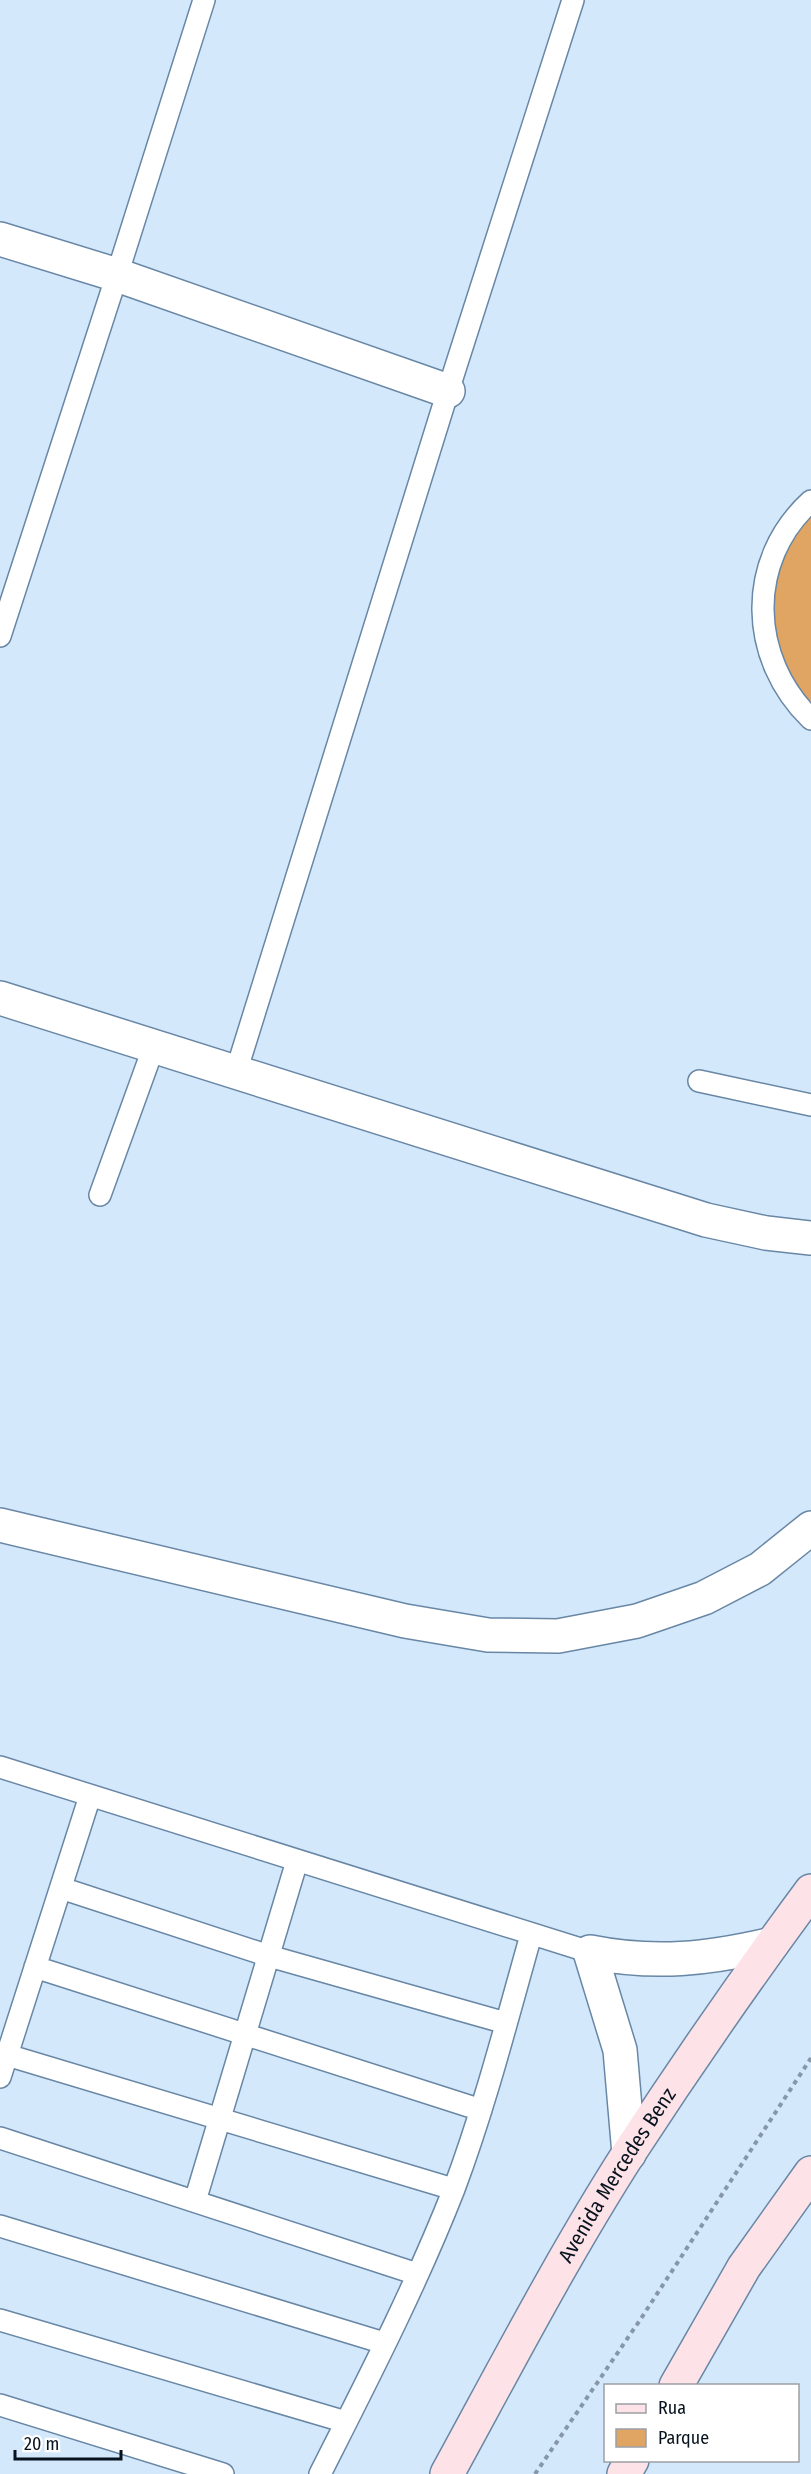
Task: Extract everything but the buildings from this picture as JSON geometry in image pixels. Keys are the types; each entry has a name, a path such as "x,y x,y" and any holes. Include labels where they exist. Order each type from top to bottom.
{"main road":[{"name":"Avenida Mercedes Benz","path":"447,2474 544,2298 629,2154 772,1944 811,1892"},
{"path":"677,2384 744,2267 811,2173"}],"street":[{"path":"0,239 117,275 448,391"},
{"path":"0,998 706,1220 766,1233 811,1238"},
{"path":"0,1525 405,1621 488,1635 558,1635 637,1621 704,1598 760,1569 811,1528"},
{"path":"629,2154 620,2050 614,2023 590,1952 620,1958 656,1961 724,1955 772,1944"}],"lane":[{"path":"0,636 204,0"},
{"path":"236,1072 448,391 573,0"},
{"path":"811,501 798,513 776,547 764,586 763,627 773,666 793,702 811,719"},
{"path":"100,1195 154,1046"},
{"path":"699,1081 811,1104"},
{"path":"0,1767 590,1952"},
{"path":"0,2077 90,1796"},
{"path":"195,2201 247,2034 297,1861"},
{"path":"61,1888 269,1956 506,2023"},
{"path":"320,2474 417,2274 453,2189 481,2110 531,1935"},
{"path":"35,1967 481,2110"},
{"path":"7,2055 453,2189"},
{"path":"0,2138 417,2274"},
{"path":"0,2226 384,2343"},
{"path":"0,2320 346,2422"},
{"path":"0,2405 223,2474"}],"path":[{"path":"535,2474 646,2310 811,2058"}],"green space":[{"path":"811,511 811,727 806,723 766,610 790,536"}]}
